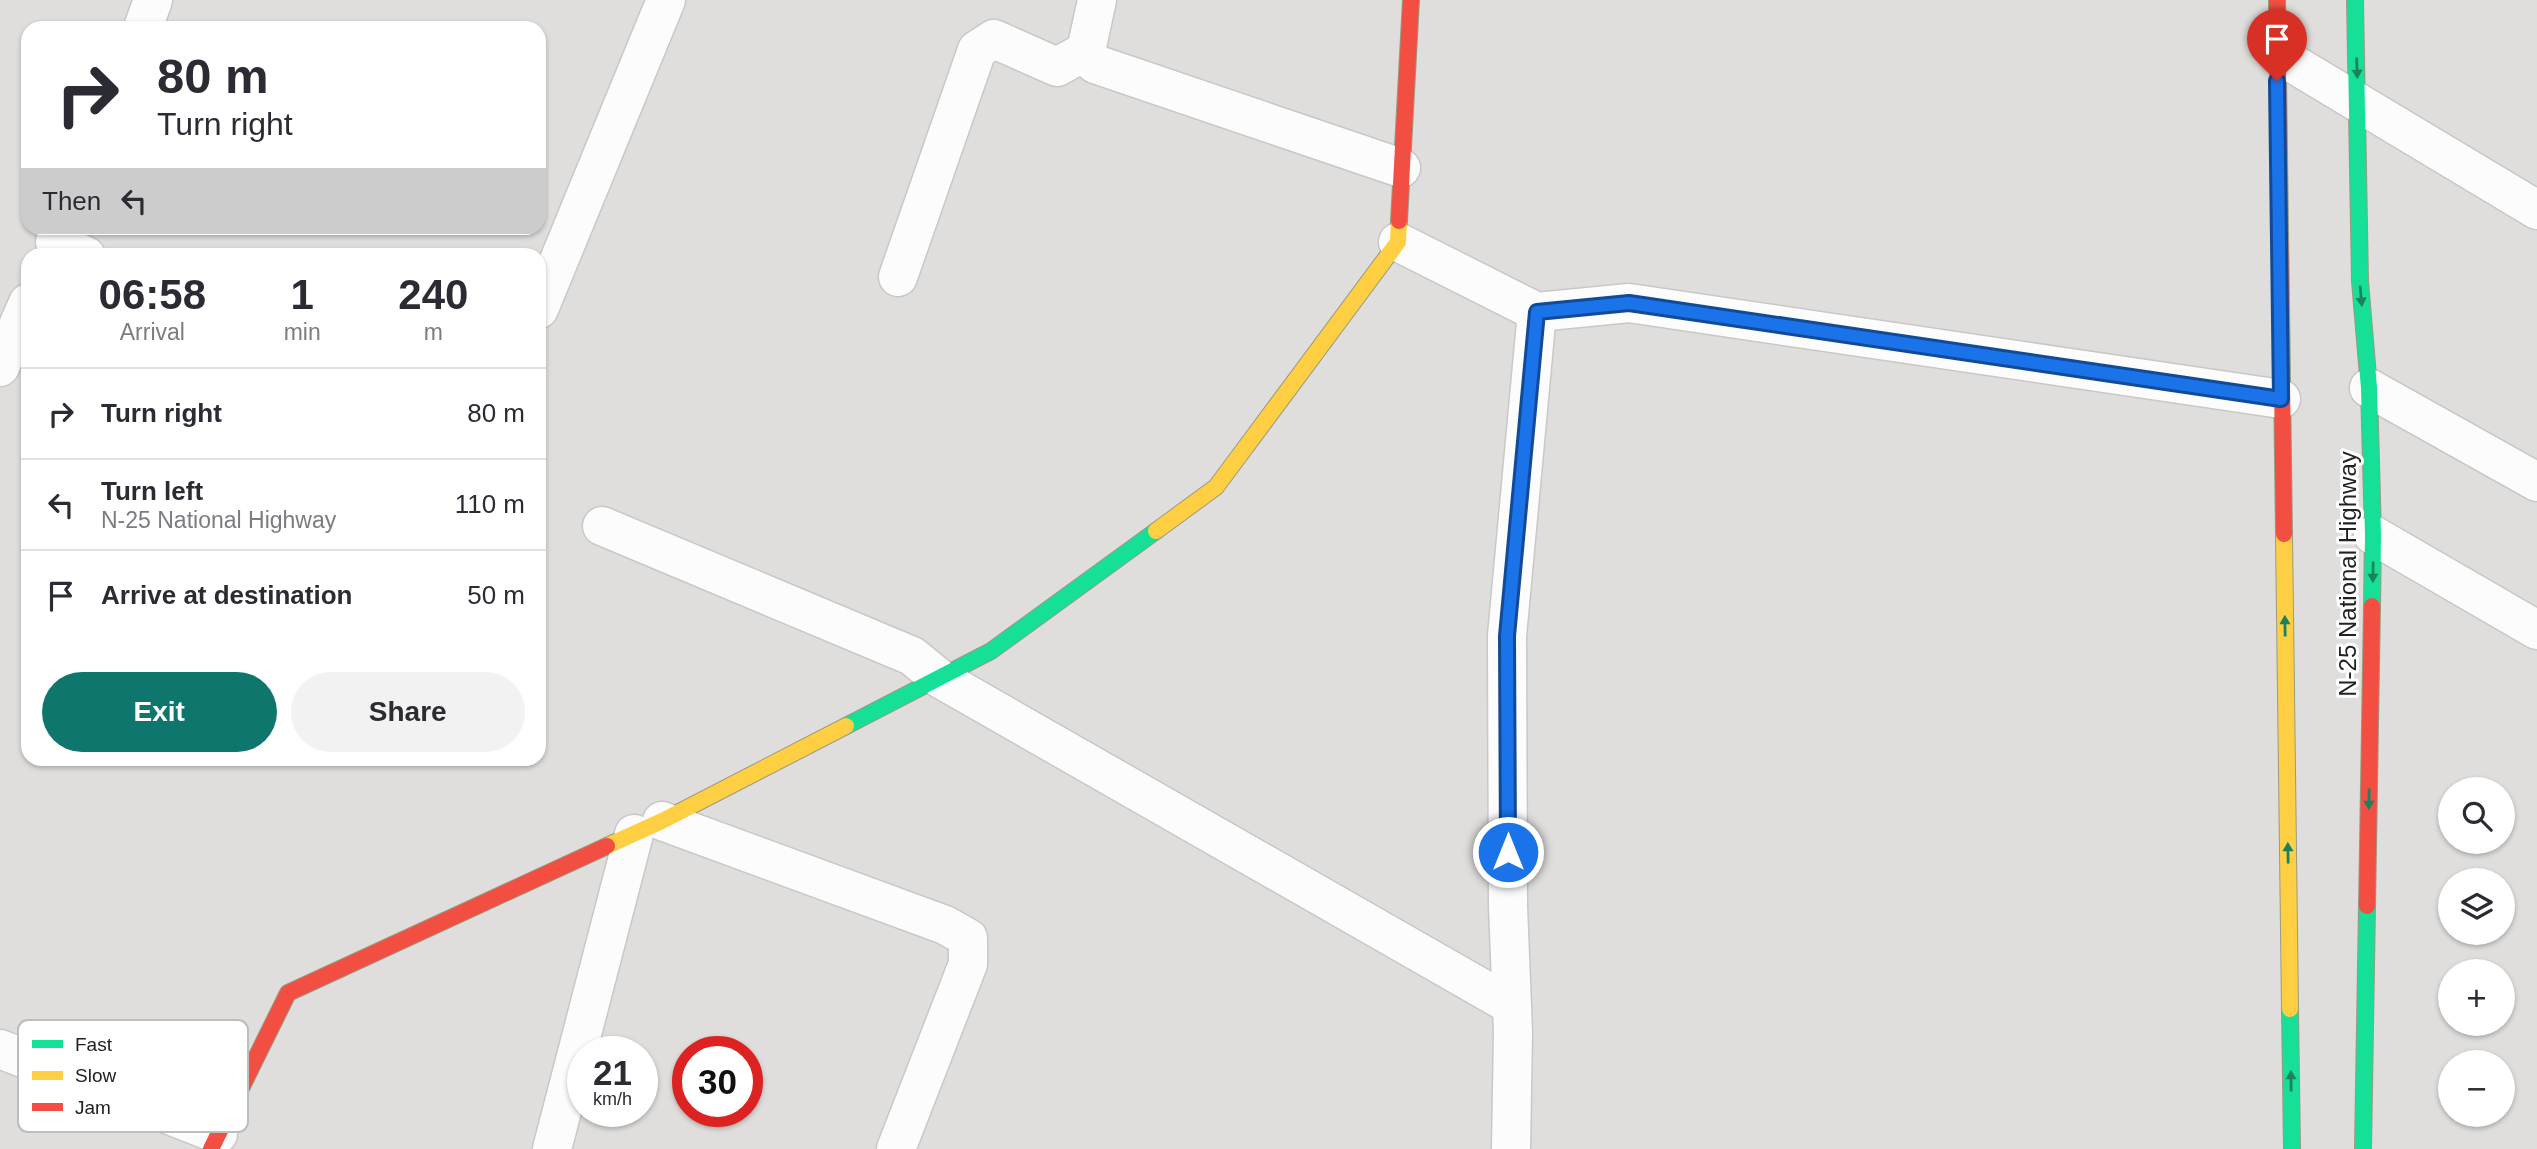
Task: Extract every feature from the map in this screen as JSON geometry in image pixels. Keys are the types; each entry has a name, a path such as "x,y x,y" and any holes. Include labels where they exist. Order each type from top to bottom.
{"main road":[{"path":"248,1073 288,993 648,827 991,651 1216,488 1398,242 1411,0"},
{"path":"2277,0 2292,1149"},
{"name":"N-25 National Highway","path":"2355,0 2360,281 2369,388 2374,535 2362,1149"}],"street":[{"path":"146,21 153,0"},
{"path":"546,292 666,0"},
{"path":"1097,0 1086,51 1095,64 1401,168"},
{"path":"898,277 977,50 994,39 1057,67 1086,51"},
{"path":"2277,54 2537,210"},
{"path":"1398,242 1537,312 1629,303 2281,399"},
{"path":"1511,1149 1507,636 1537,312"},
{"path":"0,367 21,319"},
{"path":"2369,388 2537,482"},
{"path":"603,526 912,656 939,678 1511,1005"},
{"path":"2374,535 2537,630"},
{"path":"552,1149 648,827 946,925 968,938 968,964 896,1149"},
{"path":"0,1049 18,1057"},
{"path":"193,1132 214,1141"}],"shaded area":[{"path":"0,0 2537,0 2537,1149 0,1149"}],"traffic: fast":[{"path":"2355,0 2360,281 2369,388 2372,606"},
{"path":"846,726 991,651 1156,531"},
{"path":"2363,1149 2367,906"},
{"path":"2290,1009 2292,1149"}],"traffic: slow":[{"path":"1156,531 1216,487 1398,242 1399,221"},
{"path":"2284,534 2290,1009"},
{"path":"607,846 662,821 846,726"}],"traffic: jam":[{"path":"1399,221 1411,0"},
{"path":"2277,0 2284,534"},
{"path":"2367,906 2372,606"},
{"path":"248,1074 288,993 607,846"},
{"path":"211,1149 219,1132"}],"route":[{"path":"1508,852 1507,636 1537,312 1629,303 2281,399 2277,81"}]}
